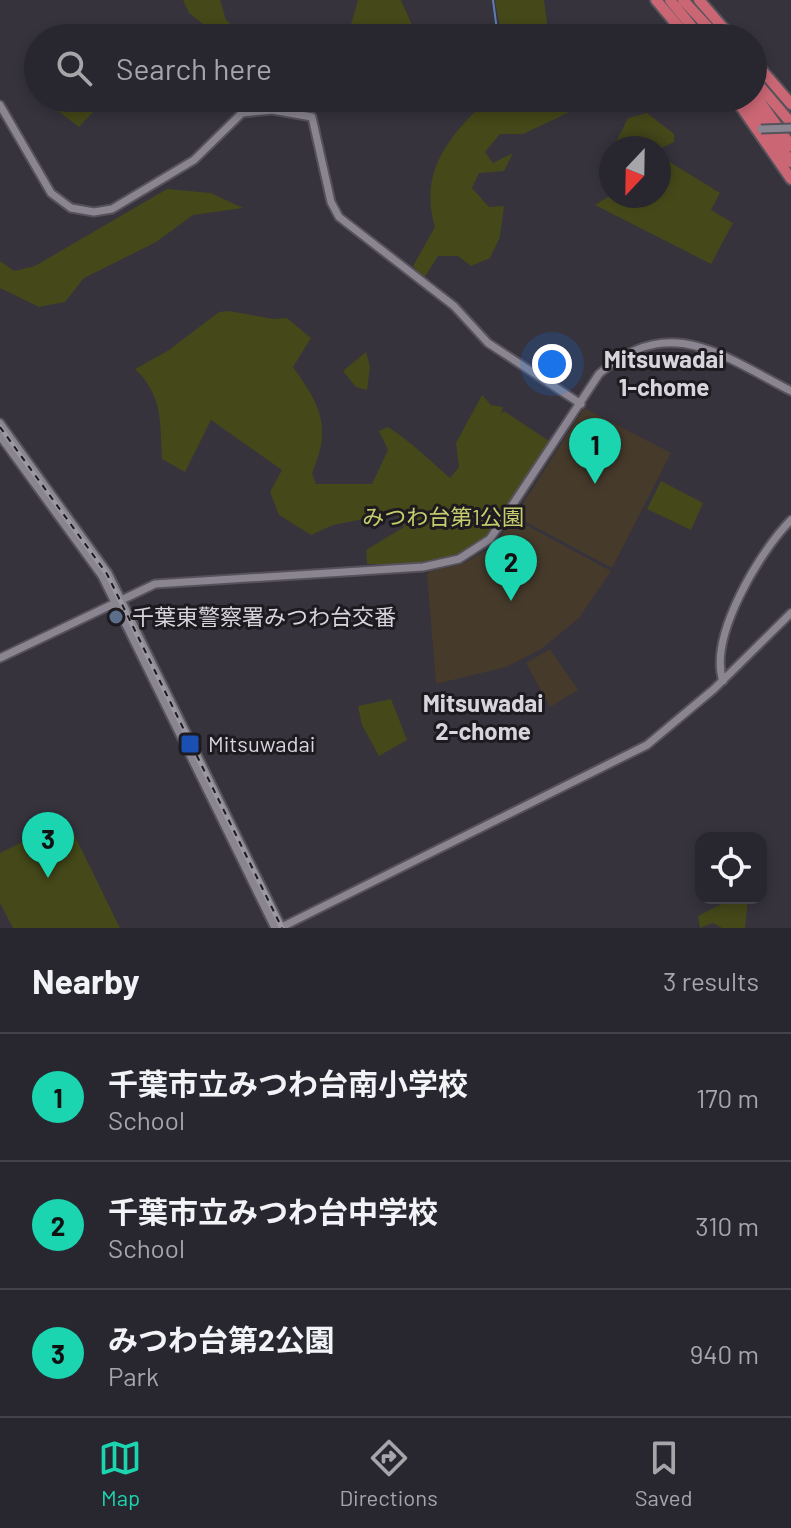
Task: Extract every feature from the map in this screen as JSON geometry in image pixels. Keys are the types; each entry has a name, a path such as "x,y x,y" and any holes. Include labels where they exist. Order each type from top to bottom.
{"highway":[{"path":"656,0 676,24"},
{"path":"670,0 690,24"},
{"path":"682,0 703,24"},
{"path":"699,0 720,24"},
{"path":"767,80 786,108 791,126"},
{"path":"767,91 786,108"},
{"path":"746,112 791,179"},
{"path":"756,112 791,162"},
{"path":"767,112 791,146"}],"street":[{"path":"0,105 51,193 71,208 94,212 112,209 194,160 242,113 252,112"},
{"path":"283,112 312,117 331,202 339,217 454,306 488,343 581,404"},
{"path":"759,129 791,126"},
{"path":"0,658 166,582 423,567 459,559 481,547 497,531 599,374 623,355 648,344 674,341 705,347 791,391"},
{"path":"0,423 22,458 93,548 280,928 625,758 682,718 791,613"},
{"path":"0,436 26,476 88,552 119,601"},
{"path":"723,681 718,668 721,652 748,578 769,544 791,520"}],"shaded area":[{"path":"584,408 671,453 612,568 515,516"},
{"path":"513,518 611,571 579,618 540,650 506,667 436,684 427,575 429,571 462,564 494,546"},
{"path":"550,649 578,690 550,707 526,663"}],"green space":[{"path":"183,0 220,0 226,20 230,24 203,24 189,13"},
{"path":"358,0 401,0 412,24 351,24"},
{"path":"495,0 544,0 547,24 499,24"},
{"path":"60,112 93,112 79,127"},
{"path":"476,112 570,112 523,134 500,134 485,152 493,163 513,153 504,171 479,173 472,188 489,207 504,206 500,237 490,258 471,266 458,256 438,256 424,278 413,266 435,227 431,207 434,171 450,140"},
{"path":"647,113 674,134 674,142 671,143 671,136 619,136 628,118"},
{"path":"671,163 720,193 711,210 733,223 711,264 601,208 671,208"},
{"path":"167,189 211,193 243,208 193,215 156,242 84,278 65,302 39,307 0,288 0,261 14,271 35,266"},
{"name":"みつわ台第1公園","path":"219,312 274,319 287,318 311,338 293,367 311,394 320,417 321,443 312,473 316,484 372,484 388,450 379,431 388,427 450,478 459,467 456,443 482,395 491,405 503,407 501,414 504,411 549,441 549,446 490,535 467,553 436,564 367,564 366,550 404,527 395,513 333,525 311,535 279,515 270,492 282,470 211,420 185,472 162,459 160,421 155,400 151,389 135,369 169,350"},
{"path":"366,352 370,367 367,390 356,387 343,371"},
{"path":"661,481 703,503 691,530 647,509"},
{"path":"391,699 407,740 379,756 362,725 358,706"},
{"path":"67,820 120,928 13,928 0,903 0,853"},
{"path":"721,904 747,904 745,928 722,928 713,923 700,928 698,916"}],"waterway":[{"path":"493,0 496,24"}],"railway":[{"path":"0,427 107,574 282,928"}],"place":[{"name":"千葉市立みつわ台南小学校","path":"595,484"},
{"name":"千葉市立みつわ台中学校","path":"511,601"},
{"name":"千葉東警察署みつわ台交番","path":"116,617"},
{"name":"Mitsuwadai","path":"190,744"},
{"name":"みつわ台第2公園","path":"48,878"}],"district":[{"name":"Mitsuwadai 1-chome","path":"664,374"},
{"name":"Mitsuwadai 2-chome","path":"483,718"}]}
